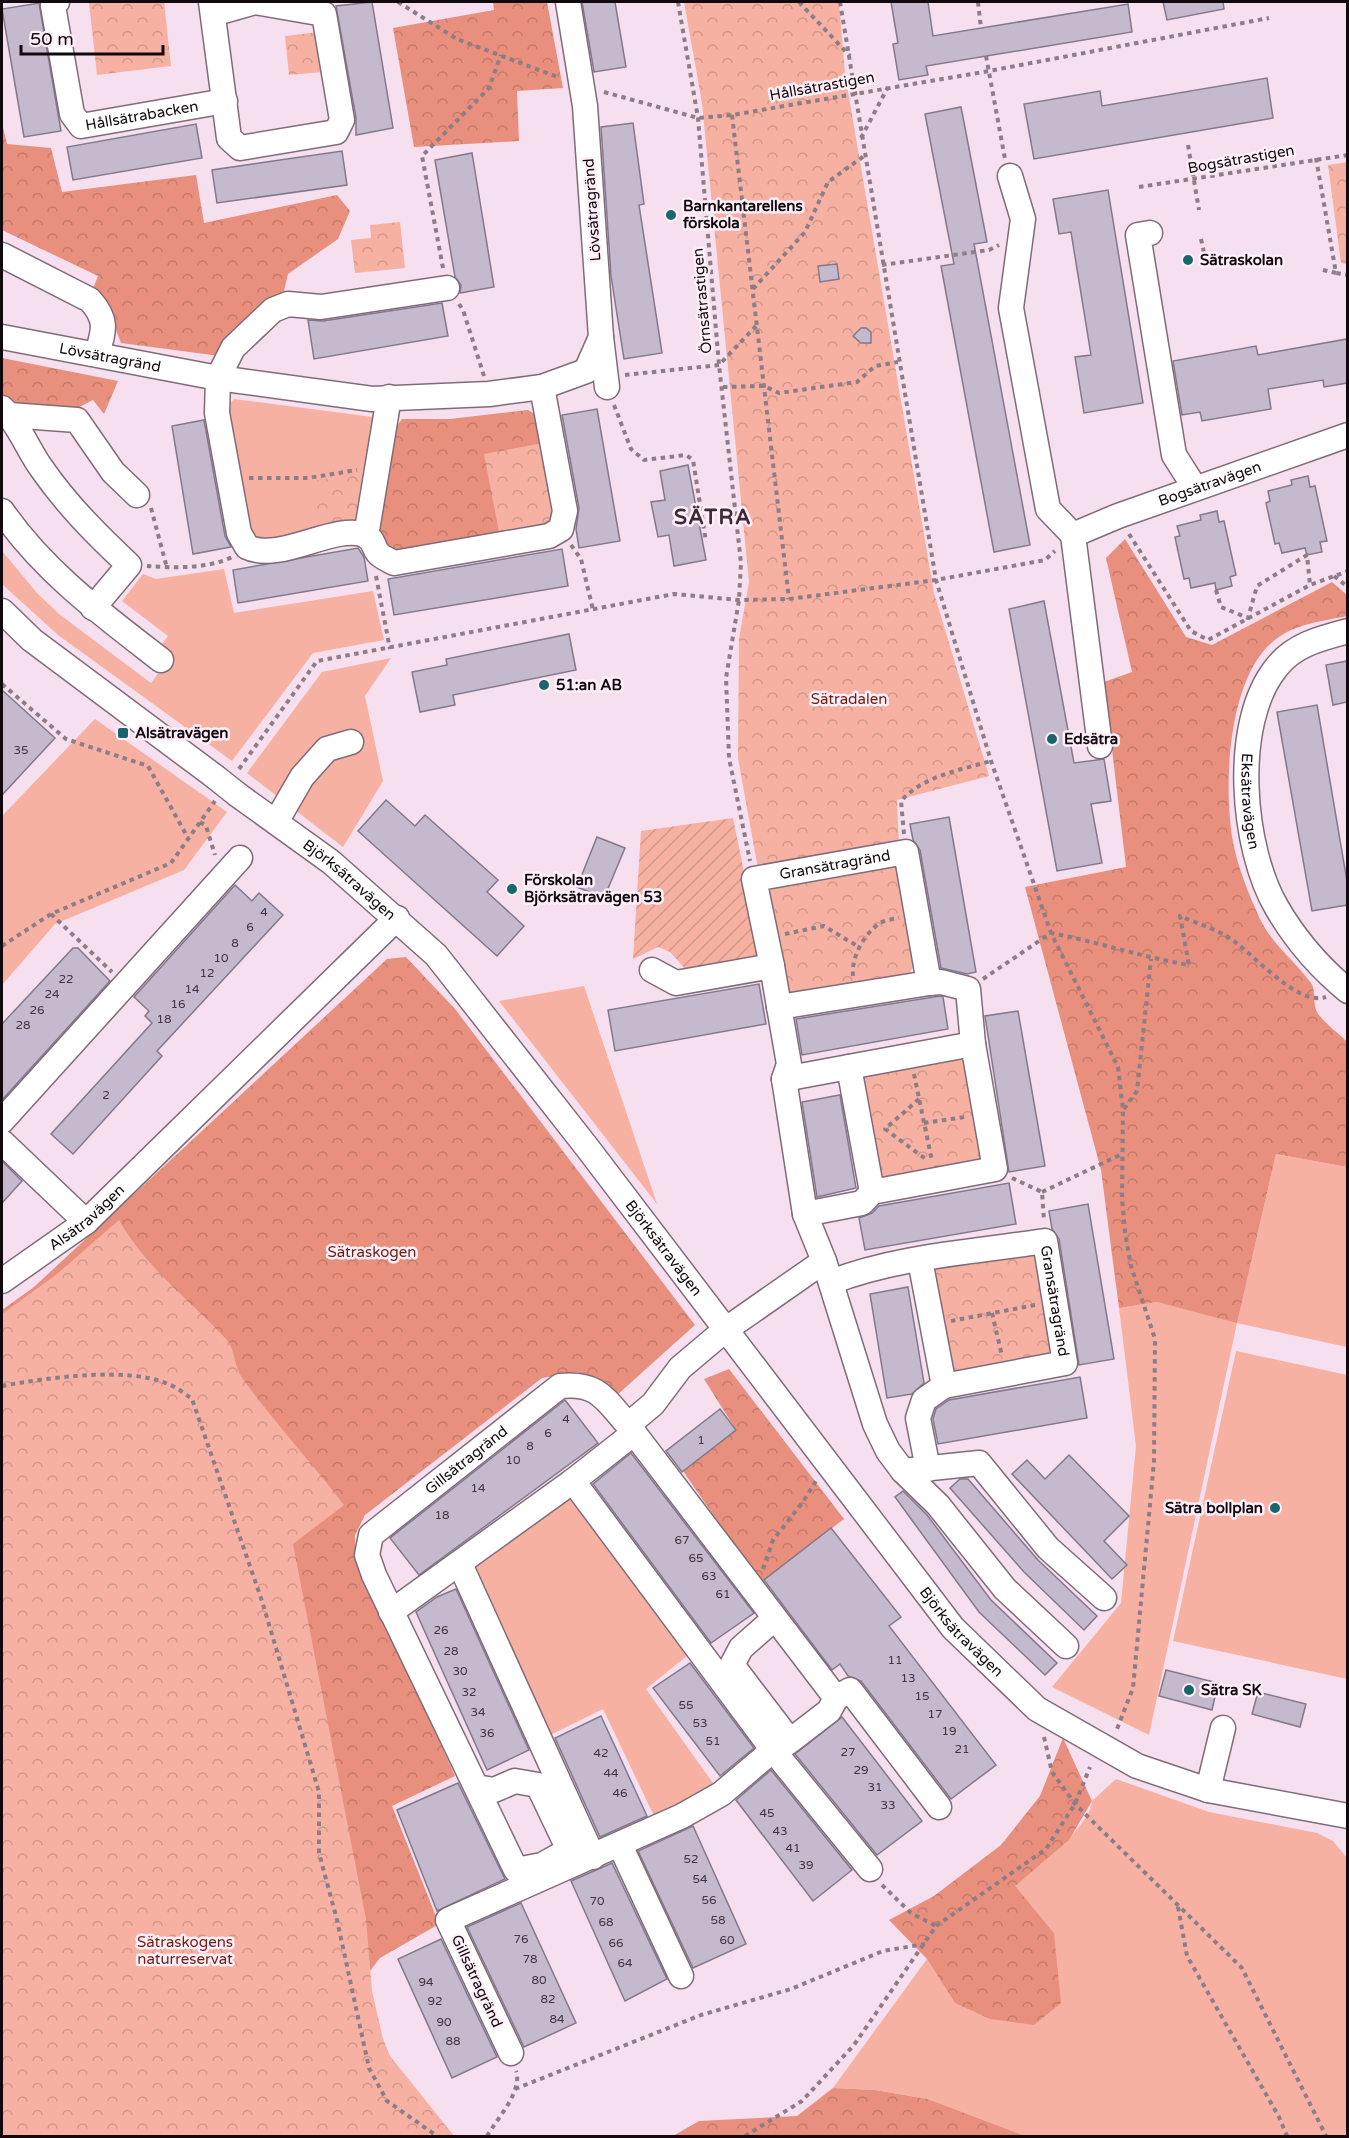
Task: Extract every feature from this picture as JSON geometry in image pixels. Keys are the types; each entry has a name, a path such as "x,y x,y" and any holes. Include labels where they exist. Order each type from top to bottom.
{"street":[{"name":"Hållsätrabacken","path":"57,2 53,6 72,114 81,126 225,101"},
{"path":"255,2 324,14 342,120 336,132 240,148 230,138 212,8 255,2"},
{"name":"Lövsätragränd","path":"2,337 218,378 372,399 489,394 542,387 586,371 601,337 585,106 568,2"},
{"path":"1010,176 1023,219 1011,308 1048,509 1073,535 1100,746"},
{"path":"1150,233 1138,235 1160,316 1174,455 1195,488"},
{"path":"2,255 90,300 100,312 104,329 97,354"},
{"path":"447,288 321,307 288,304 273,310 232,348 218,378 217,413 239,533 247,547 268,551 351,533 372,545 394,563 549,536 561,529 565,511 542,387"},
{"path":"601,337 606,378"},
{"path":"372,545 375,467 389,397"},
{"path":"5,411 78,420 112,472 137,495"},
{"path":"5,411 62,498 129,565 93,608"},
{"name":"Bogsätravägen","path":"1073,535 1118,516 1347,435"},
{"path":"2,511 16,532 47,566 93,608 161,660"},
{"name":"Björksätravägen","path":"2,611 32,640 331,862 397,918 436,955 579,1136 953,1628 1037,1709 1137,1766 1208,1790 1347,1816"},
{"name":"Eksätravägen","path":"1347,632 1301,646 1275,669 1258,705 1246,759 1248,817 1258,865 1276,907 1298,939 1347,991"},
{"path":"276,822 302,777 327,749 351,742"},
{"name":"Gransätragränd","path":"754,879 906,852 929,983"},
{"path":"2,1121 240,858"},
{"path":"754,879 789,1064 784,1079 805,1214 828,1271 875,1424 888,1451 903,1471 938,1505 1005,1589 1066,1646"},
{"name":"Alsätravägen","path":"2,1281 86,1222 397,918"},
{"path":"652,970 676,983 772,966"},
{"path":"779,1007 929,983 941,982 968,989 973,1044 995,1169 872,1192 861,1203 805,1214"},
{"path":"784,1079 973,1044"},
{"path":"849,1067 872,1192"},
{"path":"4,1144 86,1222"},
{"name":"Gransätragränd","path":"725,1330 828,1271 867,1268 1045,1241 1065,1364 944,1386"},
{"path":"920,1260 944,1386 924,1400 918,1418 927,1469"},
{"path":"392,1612 573,1481 631,1429 680,1368 725,1330"},
{"name":"Gillsätragränd","path":"476,1787 367,1555 371,1535 391,1516 560,1386 579,1384 600,1393 631,1429 836,1698 829,1711 721,1794 620,1845 448,1920 511,2053"},
{"path":"903,1471 979,1463 1048,1548 1104,1598"},
{"path":"573,1481 782,1745 870,1869"},
{"path":"460,1564 593,1857"},
{"path":"776,1618 741,1648 732,1665 782,1745"},
{"path":"836,1698 850,1690 939,1807"},
{"path":"1208,1790 1223,1728"},
{"path":"620,1845 681,1976"}],"path":[{"name":"Hållsätrastigen","path":"398,2 456,39 580,86 698,118 732,115 989,71 1269,18"},
{"name":"Örnsätrastigen","path":"678,2 698,118 719,365 741,563 739,600 726,678 729,758 754,879"},
{"path":"799,2 850,56"},
{"path":"840,2 898,363 936,580 991,761 1051,933 1118,1067 1124,1110 1122,1154 1125,1232 1131,1266 1155,1339 1155,1450 1133,1688 1117,1729"},
{"path":"978,2 981,28"},
{"path":"489,394 463,310 447,288 422,156 489,88 501,55"},
{"path":"986,56 1010,176"},
{"path":"861,138 888,87"},
{"path":"732,115 789,599"},
{"path":"1188,145 1199,210"},
{"name":"Bogsätrastigen","path":"1139,187 1347,155"},
{"path":"753,289 805,232 828,182 864,156"},
{"path":"1316,158 1336,273"},
{"path":"1201,239 1206,262"},
{"path":"882,265 989,250"},
{"path":"1323,270 1347,275"},
{"path":"706,542 693,460 686,454 644,460 631,449 606,378 719,365 757,326"},
{"path":"723,387 764,386 779,393 857,382 875,366 898,363"},
{"path":"230,478 308,478 375,467"},
{"path":"137,495 150,504 167,568"},
{"path":"1118,516 1191,631 1208,640 1310,585 1347,571"},
{"path":"561,529 581,559 593,610"},
{"path":"2,946 51,914 171,863 317,662 674,594 739,600 789,599 936,580 1045,560 1073,535"},
{"path":"372,545 390,648"},
{"path":"129,565 167,568 224,561 247,547"},
{"path":"1248,618 1257,586 1307,555 1310,585"},
{"path":"1334,576 1347,587"},
{"path":"1216,590 1221,607 1248,618"},
{"path":"2,684 66,740 148,766 188,839"},
{"path":"903,822 901,801 909,792 938,777 991,761"},
{"path":"200,822 206,826 216,859"},
{"path":"856,994 852,965 859,947 881,922 917,913"},
{"path":"51,914 125,984"},
{"path":"968,989 1051,933 1105,944 1150,959 1189,965 1180,916 1224,934 1263,964 1289,988 1319,999 1347,991"},
{"path":"766,937 824,926 859,947"},
{"path":"1124,1110 1137,1091 1150,959"},
{"path":"910,1056 919,1098 933,1165 885,1129 919,1098"},
{"path":"924,1123 985,1114"},
{"path":"1042,1192 1122,1154"},
{"path":"995,1169 1042,1192"},
{"path":"1042,1192 1045,1241"},
{"path":"932,1324 1055,1301"},
{"path":"992,1313 1006,1375"},
{"path":"2,1386 81,1376 130,1376 168,1383 192,1399 262,1601 319,1792 319,1853 337,1920 369,2068 387,2101 437,2136"},
{"path":"755,1592 774,1540 803,1502 827,1461"},
{"path":"1037,1709 1052,1772 1075,1804 1242,1968 1326,2136"},
{"path":"746,2136 801,2101 854,2045 926,1944 936,1926 1046,1849 1075,1804 1090,1767"},
{"path":"870,1869 884,1888 911,1913 936,1926"},
{"path":"1177,1905 1187,1956 1280,2116 1287,2136"},
{"path":"515,2089 690,2018 791,1989 883,1951 926,1944"},
{"path":"487,2136 519,2079 511,2053"}],"green space":[{"path":"164,2 171,66 97,75 89,3"},
{"path":"493,2 547,2 563,88 517,91 519,141 414,147 393,28 494,10"},
{"name":"Sätradalen","path":"684,2 839,2 845,74 934,593 989,776 897,800 899,847 758,869 738,758 739,639 749,582 702,103"},
{"path":"319,32 322,72 289,75 285,36"},
{"path":"2,123 7,144 51,148 62,192 196,175 204,223 337,195 350,211 338,239 288,274 283,295 220,356 121,343 106,303 92,291 98,276 2,230"},
{"path":"1348,162 1347,264 1341,263 1328,165"},
{"path":"400,222 405,268 355,273 351,240 371,238 370,225"},
{"path":"2,358 118,381 104,414 93,400 70,412 17,408 2,393"},
{"path":"234,399 373,417 382,425 366,522 256,543 248,539 227,407"},
{"path":"528,410 536,415 543,443 500,537 392,556 376,526 394,430 402,419 450,419"},
{"path":"543,443 558,526 500,537 484,454"},
{"path":"360,474 362,518 320,526 313,481"},
{"path":"1125,539 1186,637 1212,645 1332,582 1347,595 1347,616 1312,623 1287,632 1262,653 1248,676 1239,702 1233,732 1229,762 1230,819 1235,852 1244,881 1265,928 1311,983 1318,1014 1348,1043 1347,1167 1276,1154 1237,1323 1157,1302 1119,1308 1101,1170 1025,887 1126,867 1104,682 1132,672 1106,558"},
{"path":"2,551 37,593 59,614 151,683 171,656 160,647 168,636 122,601 143,574 156,579 224,569 234,613 373,591 384,640 313,653 232,761 58,635 2,584"},
{"path":"391,658 365,696 383,781 343,847 247,773 322,672"},
{"path":"95,719 227,812 184,870 55,924 2,985 2,816"},
{"path":"733,818 760,951 752,960 688,972 670,952 658,947 633,959 641,831"},
{"path":"889,863 899,870 918,959 909,974 793,996 783,988 768,895 772,887"},
{"name":"Sätraskogen","path":"406,957 455,1009 695,1325 617,1395 578,1372 542,1378 365,1515 355,1535 355,1553 455,1776 392,1806 439,1924 380,1958 339,2011 2,2136 2,1310 34,1287 387,959"},
{"path":"584,986 657,1204 499,1001"},
{"path":"956,1056 967,1060 986,1152 979,1164 888,1182 878,1174 862,1080 867,1073"},
{"path":"1276,1154 1347,1167 1347,1347 1237,1323 1149,1735 1052,1687 1121,1603 1136,1446 1119,1308 1157,1302 1237,1322"},
{"name":"Sätraskogens naturreservat","path":"119,1220 155,1269 227,1340 242,1378 344,1505 293,1544 366,1919 372,1991 383,2039 390,2056 454,2136 2,2136 2,1314 57,1274"},
{"path":"1031,1250 1040,1257 1056,1352 957,1376 949,1369 931,1272 934,1265"},
{"name":"Sätra bollplan","path":"1236,1351 1347,1375 1347,1679 1173,1641"},
{"path":"729,1369 844,1519 760,1583 683,1471 736,1430 704,1379"},
{"path":"565,1496 574,1497 693,1651 646,1689 715,1786 656,1820 603,1709 546,1737 472,1564"},
{"path":"1063,1738 1092,1801 1069,1840 1015,1886 1054,1933 1061,2003 1034,2025 990,2019 955,2003 927,1959 889,1920 934,1896 1001,1845 1040,1796"},
{"path":"1116,1779 1209,1812 1317,1833 1333,1841 1347,1858 1347,2136 1025,2136 928,2099 875,2090 833,2088 927,1959 955,2003 1054,1933 1014,1886 1072,1835 1089,1812 1092,1801"},
{"path":"833,2088 875,2090 928,2099 1025,2136 673,2136 699,2121 797,2116"}],"building":[{"path":"372,2 393,128 356,135 356,118 336,6"},
{"path":"582,2 615,2 626,67 594,72"},
{"path":"891,2 928,2 933,36 1128,4 1132,32 926,66 928,75 899,80 893,44 898,43"},
{"path":"1163,2 1223,2 1224,9 1167,20"},
{"path":"39,3 61,131 24,137 2,9"},
{"path":"1267,78 1273,118 1034,159 1024,104 1100,91 1102,106"},
{"path":"961,107 987,242 974,244 1030,545 994,552 941,266 954,264 925,114"},
{"path":"633,123 644,204 639,205 662,353 624,359 611,276 601,127"},
{"path":"196,124 202,158 73,180 67,147"},
{"path":"342,151 347,185 217,203 212,170"},
{"path":"472,153 494,287 460,293 461,285 455,277 435,160"},
{"path":"1108,190 1143,403 1084,413 1075,357 1091,355 1071,232 1059,234 1053,199"},
{"path":"837,264 839,279 820,282 818,266"},
{"path":"442,303 448,336 314,359 308,320 323,321"},
{"path":"861,328 866,328 871,332 871,343 861,343 853,336"},
{"path":"1347,339 1347,383 1324,387 1323,380 1268,389 1271,409 1202,421 1200,412 1182,415 1173,361 1256,346 1258,355"},
{"path":"597,409 620,541 579,548 576,529 579,508 562,415"},
{"path":"204,420 225,536 231,547 193,554 172,426"},
{"path":"688,465 706,560 674,566 669,535 658,537 651,502 665,500 660,471"},
{"path":"1308,476 1310,487 1315,486 1327,541 1320,542 1322,552 1307,555 1305,548 1282,553 1279,543 1275,544 1266,503 1270,501 1268,491 1292,485 1291,480"},
{"path":"1217,511 1219,522 1224,521 1236,575 1230,577 1232,586 1216,590 1215,583 1191,588 1189,578 1184,579 1175,537 1180,536 1177,526 1201,520 1200,515"},
{"path":"358,548 364,557 368,581 238,603 233,570"},
{"path":"562,549 568,586 394,615 388,579"},
{"name":"Edsätra","path":"1044,601 1074,763 1104,759 1111,801 1091,804 1102,863 1057,871 1009,609"},
{"path":"569,634 576,670 453,695 455,705 420,712 412,672 447,665 446,659"},
{"path":"1347,661 1347,702 1333,705 1326,665"},
{"path":"2,690 55,738 2,795"},
{"path":"1317,705 1347,881 1347,905 1312,911 1277,712"},
{"path":"386,800 415,826 425,815 498,880 487,892 524,926 497,956 358,831"},
{"path":"949,817 976,972 967,974 941,968 920,850 913,840 910,824"},
{"path":"597,837 625,848 604,898 577,887"},
{"path":"235,885 252,901 259,893 283,915 157,1051 162,1056 73,1154 51,1134 152,1023 145,1016 149,1011 134,997"},
{"path":"73,948 78,948 110,981 2,1100 2,1024"},
{"path":"759,984 766,1024 615,1051 608,1010"},
{"path":"943,997 948,1029 802,1055 796,1019"},
{"path":"1018,1011 1045,1166 1009,1172 985,1016"},
{"path":"840,1095 856,1188 817,1197 802,1102"},
{"path":"2,1161 22,1181 2,1203"},
{"path":"1009,1183 1016,1224 865,1250 859,1218 872,1213 879,1206"},
{"path":"1088,1204 1114,1359 1079,1365 1059,1239 1052,1229 1049,1211"},
{"path":"908,1287 924,1383 912,1394 887,1398 870,1294"},
{"path":"1080,1377 1087,1418 938,1444 933,1419 936,1409 949,1400"},
{"path":"565,1400 598,1443 419,1575 390,1538"},
{"path":"720,1409 736,1430 682,1472 666,1451"},
{"path":"631,1453 754,1613 711,1643 593,1484"},
{"path":"1069,1455 1129,1516 1104,1541 1127,1565 1112,1579 1012,1474 1027,1460 1045,1479"},
{"path":"960,1479 968,1479 1038,1560 1097,1616 1084,1630 1024,1572 950,1488"},
{"path":"903,1491 927,1515 991,1600 1057,1663 1045,1675 979,1612 895,1497"},
{"path":"831,1528 901,1617 889,1626 996,1765 951,1799 861,1681 848,1676 840,1664 832,1670 764,1580"},
{"path":"456,1589 529,1750 487,1770 416,1612 437,1597"},
{"path":"690,1663 754,1748 720,1776 653,1688"},
{"name":"Sätra SK","path":"1166,1670 1218,1683 1212,1710 1159,1696"},
{"path":"1258,1692 1306,1704 1300,1727 1252,1714"},
{"path":"601,1716 647,1816 600,1837 555,1738"},
{"path":"842,1717 922,1821 877,1855 795,1754"},
{"path":"771,1770 852,1870 813,1901 736,1800"},
{"path":"458,1783 505,1879 437,1911 397,1810"},
{"path":"693,1826 746,1944 693,1968 638,1851"},
{"path":"612,1863 667,1979 625,2001 571,1881"},
{"path":"521,1903 576,2023 524,2047 467,1927"},
{"path":"441,1939 497,2057 452,2078 398,1959"}],"place":[{"name":"Barnkantarellens förskola","path":"671,215"},
{"name":"Sätraskolan","path":"1188,260"},
{"name":"51:an AB","path":"544,685"},
{"name":"Alsätravägen","path":"123,733"},
{"name":"Edsätra","path":"1052,739"},
{"name":"Förskolan Björksätravägen 53","path":"512,889"},
{"name":"Sätra bollplan","path":"1275,1508"},
{"name":"Sätra SK","path":"1189,1690"}],"district":[{"name":"SÄTRA","path":"713,517"}]}
